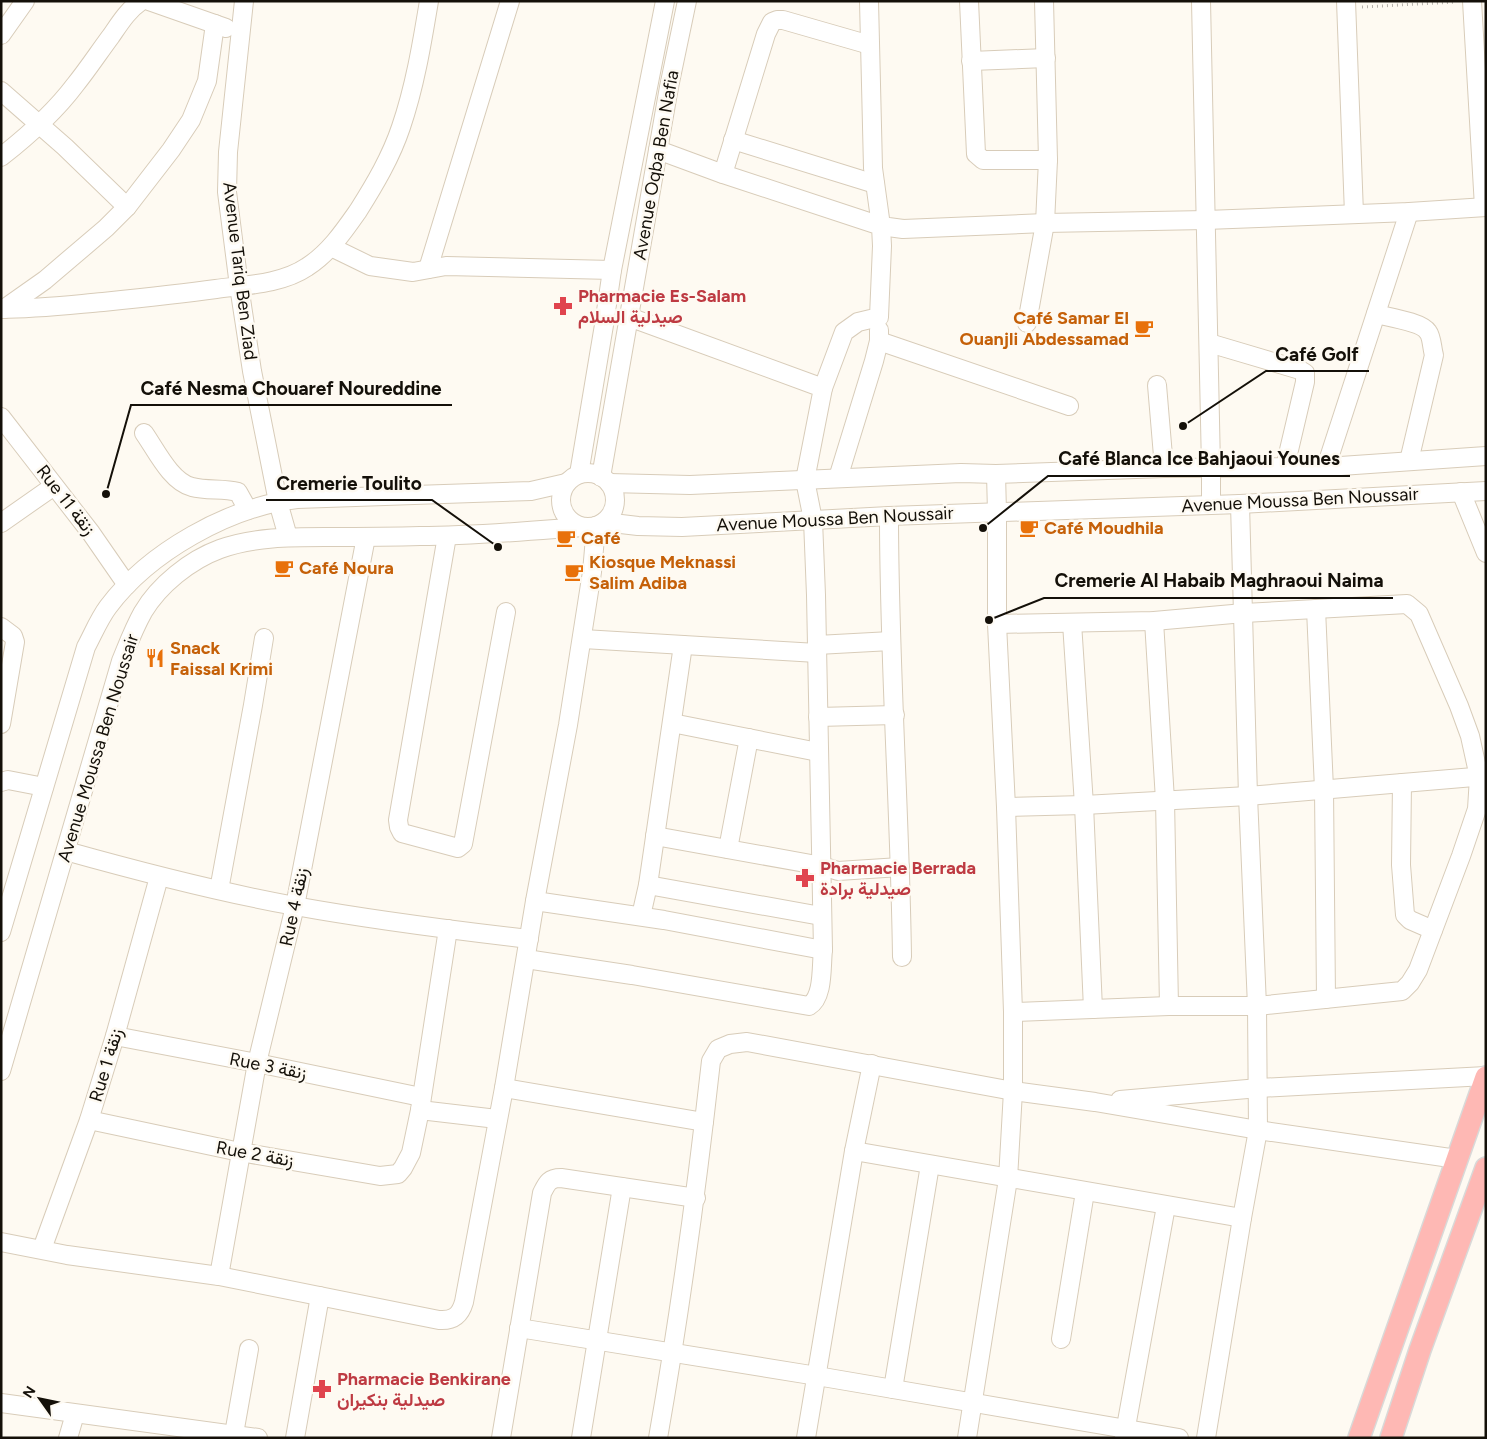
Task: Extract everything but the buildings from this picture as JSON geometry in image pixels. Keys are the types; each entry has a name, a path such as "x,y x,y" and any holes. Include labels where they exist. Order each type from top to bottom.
{"main road":[{"path":"1359,1438 1486,1076"},
{"path":"1391,1438 1420,1350 1484,1177"}],"street":[{"path":"1,35 25,1"},
{"path":"1,157 40,125 76,84 128,12 141,1"},
{"path":"149,1 241,33"},
{"name":"Avenue Tariq Ben Ziad","path":"244,1 228,152 227,192 238,286 252,371 278,502 288,537"},
{"path":"2,309 53,307 169,296 280,278 309,266 331,247 346,228 370,192 390,156 401,128 416,69 429,1"},
{"path":"428,269 510,1"},
{"name":"Avenue Oqba Ben Nafia","path":"573,479 665,1"},
{"name":"Avenue Oqba Ben Nafia","path":"605,480 629,317 669,87 687,1"},
{"path":"838,478 879,341 882,246 873,168 869,1"},
{"path":"969,1 976,154 983,160 1048,160"},
{"path":"1027,323 1045,223 1048,160 1044,1"},
{"path":"1201,1 1211,504"},
{"path":"658,150 723,174 881,226 903,229 1045,223 1206,220 1485,207 1472,1"},
{"path":"1346,5 1354,214"},
{"path":"723,174 766,34 772,22 777,20 794,22 870,45"},
{"path":"2,309 45,280 92,240 127,207 171,150 191,120 207,81 215,24"},
{"path":"971,61 1046,58"},
{"path":"1,91 127,207"},
{"path":"733,140 875,184"},
{"path":"1326,467 1409,212"},
{"path":"331,247 370,266 413,272 446,266 612,270"},
{"path":"1376,314 1421,326 1429,332 1434,355 1409,461"},
{"path":"629,317 823,388"},
{"path":"526,959 809,1006 814,1003 819,994 823,950 817,649 812,520 805,480 823,388 844,332 858,322 879,317"},
{"path":"879,341 1069,406"},
{"path":"1209,343 1306,373 1285,467"},
{"path":"1157,385 1164,468"},
{"name":"Rue 11 زنقة","path":"1,417 92,533 127,585"},
{"path":"144,432 173,476 183,484 192,487 238,492 248,510"},
{"name":"Avenue Moussa Ben Noussair","path":"605,480 690,485 961,473 996,474 1211,467 1326,467 1486,456"},
{"path":"586,473 605,480 613,491 615,499 614,508 610,516 594,525 573,524 566,518 560,501 562,492 573,479 586,473"},
{"path":"967,1438 1008,1179 1013,1091 1006,807 997,624 998,512 996,474"},
{"name":"Avenue Moussa Ben Noussair","path":"1,932 4,911 44,788 86,647 107,608 127,585 182,541 248,510 278,502 297,499 531,491 573,479"},
{"path":"1,523 54,486"},
{"name":"Avenue Moussa Ben Noussair","path":"1,1071 121,661 131,635 143,611 158,592 176,575 200,558 220,549 239,544 288,537 447,536 594,525 682,528 889,516 1240,504 1486,491"},
{"path":"1461,492 1486,553"},
{"path":"1206,1438 1258,1130 1257,1006 1248,796 1240,504"},
{"path":"889,516 891,641 902,957"},
{"path":"1,1242 67,1255 218,1276 438,1320 448,1320 458,1315 464,1302 504,1088 535,900 583,639 592,572 594,525"},
{"path":"447,536 398,820 402,833 458,848 463,844 506,612"},
{"name":"Rue 4 زنقة","path":"218,1276 257,1063 295,906 366,537"},
{"path":"997,624 1154,621 1244,613 1406,604 1419,614 1459,706 1482,776 1477,810 1434,930 1418,970 1410,983 1402,991 1257,1006 1169,1006 1012,1012"},
{"path":"1316,609 1324,790 1326,999"},
{"path":"1154,621 1165,800 1169,1006"},
{"path":"1072,623 1084,805 1093,1009"},
{"path":"1,627 13,636 14,642 1,724"},
{"path":"219,890 264,638"},
{"path":"583,639 772,651 817,649 891,641"},
{"path":"641,916 648,885 683,644"},
{"path":"818,717 895,715"},
{"path":"672,723 818,752"},
{"path":"728,850 748,738"},
{"path":"1006,807 1084,805 1248,796 1482,776"},
{"path":"1,782 8,780 44,788"},
{"path":"1402,783 1401,865 1405,915 1410,920 1434,930"},
{"path":"655,836 822,866 838,871 900,867"},
{"path":"66,851 159,877 295,906 448,929 529,938"},
{"name":"Rue 1 زنقة","path":"42,1249 89,1120 115,1036 159,877"},
{"path":"648,885 821,916"},
{"path":"535,900 641,916 823,950"},
{"path":"421,1103 448,929"},
{"name":"Rue 3 زنقة","path":"115,1036 257,1063 497,1120"},
{"path":"658,1438 673,1354 696,1198 712,1061 718,1049 730,1044 748,1042 1013,1091 1095,1102 1258,1130 1457,1159"},
{"path":"806,1438 854,1151 872,1064"},
{"path":"1095,1102 1259,1088 1486,1076"},
{"path":"504,1088 704,1122"},
{"name":"Rue 2 زنقة","path":"89,1120 240,1152 380,1176 398,1174 403,1168 411,1153 421,1103"},
{"path":"854,1151 1242,1218"},
{"path":"893,1389 930,1165"},
{"path":"501,1438 542,1193 547,1184 553,1178 561,1178 696,1198"},
{"path":"581,1438 622,1187"},
{"path":"1061,1338 1085,1192"},
{"path":"1125,1433 1166,1206"},
{"path":"295,1438 320,1296"},
{"path":"519,1328 973,1402 1125,1433 1179,1438"},
{"path":"234,1434 249,1349"},
{"path":"1,1403 258,1438"},
{"path":"68,1438 75,1414"}],"path":[{"path":"1346,5 1462,2"}],"place":[{"name":"Pharmacie Es-Salam صيدلية السلام","path":"563,306"},
{"name":"Café Samar El Ouanjli Abdessamad","path":"1144,328"},
{"name":"Café Golf","path":"1183,426"},
{"name":"Café Nesma Chouaref Noureddine","path":"106,494"},
{"name":"Café Blanca Ice Bahjaoui Younes","path":"983,528"},
{"name":"Café Moudhila","path":"1029,528"},
{"name":"Café","path":"566,538"},
{"name":"Cremerie Toulito","path":"498,547"},
{"name":"Café Noura","path":"284,568"},
{"name":"Kiosque Meknassi Salim Adiba","path":"574,572"},
{"name":"Cremerie Al Habaib Maghraoui Naima","path":"989,620"},
{"name":"Snack Faissal Krimi","path":"155,658"},
{"name":"Pharmacie Berrada صيدلية برادة","path":"805,878"},
{"name":"Pharmacie Benkirane صيدلية بنكيران","path":"322,1389"}]}
